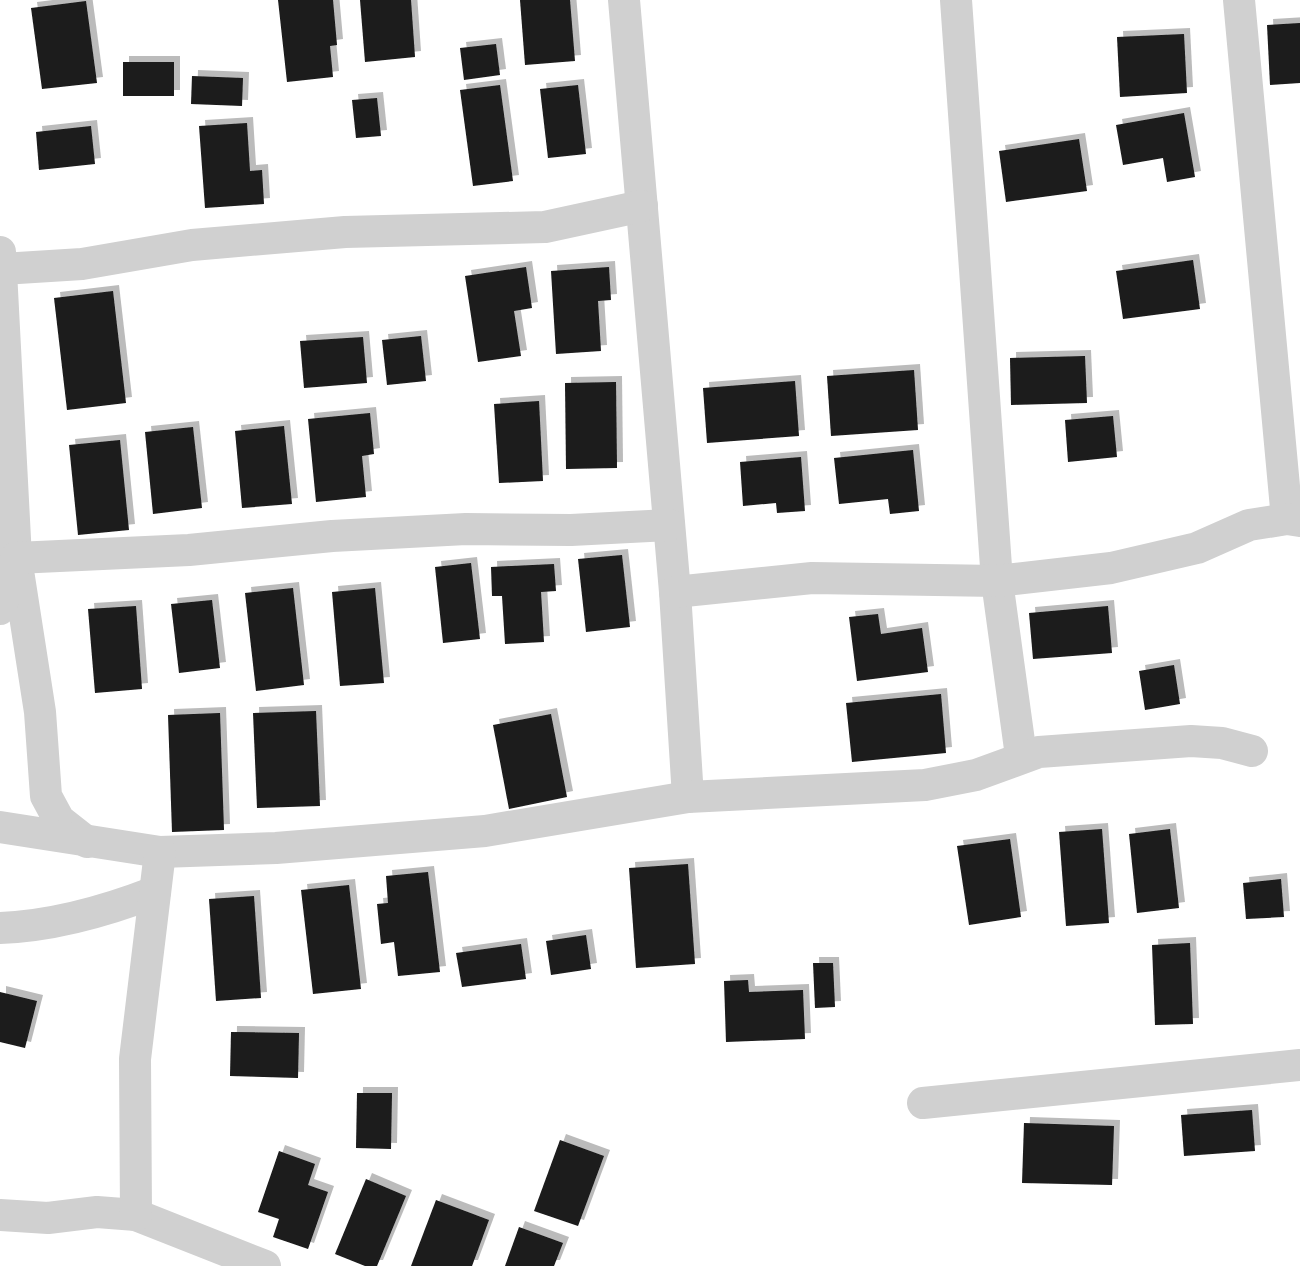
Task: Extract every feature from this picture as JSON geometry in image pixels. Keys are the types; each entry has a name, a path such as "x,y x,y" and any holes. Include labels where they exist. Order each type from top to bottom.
{"street":[{"path":"624,0 675,592 688,797"},
{"path":"956,0 997,581 1021,756"},
{"path":"675,592 812,578 997,581 1157,559 1197,548 1249,525 1293,520 1239,0"},
{"path":"88,842 59,820 46,796 40,712 26,604 16,558 1,261 82,264 192,245 345,232 545,227 642,206"},
{"path":"16,558 189,550 332,536 466,529 571,530 669,525"},
{"path":"0,609 16,558"},
{"path":"0,827 160,852 276,848 485,831 688,797 926,785 976,775 1021,756 1039,752 1191,741 1222,743 1252,751"},
{"path":"136,1215 135,1059 160,852"},
{"path":"0,928 70,918 119,906 155,892"},
{"path":"923,1103 1300,1065"},
{"path":"0,1215 48,1218 97,1212 136,1215 265,1266"}],"building":[{"path":"278,0 333,0 337,45 330,46 333,77 287,82"},
{"path":"360,0 411,0 415,57 365,62"},
{"path":"520,0 570,0 575,61 525,65"},
{"path":"86,1 97,83 42,89 31,8"},
{"path":"1300,23 1300,83 1270,85 1267,25"},
{"path":"1184,34 1187,93 1120,97 1117,37"},
{"path":"496,44 500,75 464,80 460,48"},
{"path":"123,62 174,62 174,96 123,96"},
{"path":"192,76 243,78 242,106 191,104"},
{"path":"500,85 513,181 473,186 460,90"},
{"path":"578,85 586,154 548,158 540,89"},
{"path":"377,98 381,136 356,138 352,100"},
{"path":"1184,113 1195,177 1167,182 1163,158 1123,165 1116,125"},
{"path":"247,123 250,171 262,170 264,204 205,208 199,126"},
{"path":"91,126 95,164 39,170 36,132"},
{"path":"1079,139 1087,191 1006,202 999,151"},
{"path":"1193,260 1200,309 1123,319 1116,271"},
{"path":"526,267 532,308 514,311 521,356 478,362 465,276"},
{"path":"609,267 611,300 598,301 601,351 556,354 551,271"},
{"path":"113,291 126,403 67,410 54,298"},
{"path":"421,336 426,381 387,385 382,340"},
{"path":"363,337 367,383 304,388 300,341"},
{"path":"1085,356 1087,403 1011,405 1010,358"},
{"path":"914,370 918,430 831,436 827,376"},
{"path":"795,381 799,436 707,443 703,388"},
{"path":"616,382 617,468 566,469 565,383"},
{"path":"539,401 543,481 499,483 494,404"},
{"path":"370,413 374,454 362,456 366,497 316,502 308,419"},
{"path":"1113,416 1117,457 1068,462 1065,420"},
{"path":"284,426 292,504 242,508 235,431"},
{"path":"193,427 202,508 153,514 145,432"},
{"path":"120,440 129,530 78,535 69,445"},
{"path":"913,450 919,511 890,514 888,499 839,504 834,458"},
{"path":"801,457 805,511 777,513 776,503 743,506 740,462"},
{"path":"622,555 630,627 586,632 578,559"},
{"path":"471,563 480,639 443,643 435,567"},
{"path":"554,564 556,591 541,592 544,642 505,644 502,596 492,596 491,567"},
{"path":"293,588 304,685 256,691 245,593"},
{"path":"375,588 384,683 340,686 332,592"},
{"path":"212,600 220,668 179,673 171,604"},
{"path":"136,606 142,689 95,693 88,609"},
{"path":"1108,606 1112,653 1033,659 1029,613"},
{"path":"878,614 881,634 922,628 928,672 857,681 849,617"},
{"path":"1174,665 1180,704 1145,710 1139,671"},
{"path":"941,694 946,753 852,762 846,703"},
{"path":"316,711 320,806 257,808 253,713"},
{"path":"220,713 224,830 172,832 168,715"},
{"path":"551,714 567,797 509,809 493,725"},
{"path":"1102,829 1109,923 1066,926 1059,832"},
{"path":"1170,829 1179,908 1137,913 1129,834"},
{"path":"1010,839 1021,917 969,925 957,846"},
{"path":"688,864 695,964 636,968 629,868"},
{"path":"428,872 440,972 398,976 394,942 381,944 377,904 388,903 386,876"},
{"path":"1281,879 1284,917 1246,919 1243,883"},
{"path":"349,885 361,989 313,994 301,890"},
{"path":"254,896 261,998 216,1001 209,899"},
{"path":"586,935 591,969 551,975 546,941"},
{"path":"1190,943 1193,1024 1155,1025 1152,945"},
{"path":"521,944 526,979 462,987 456,953"},
{"path":"813,963 833,963 835,1007 815,1008"},
{"path":"748,980 749,992 803,990 805,1039 726,1042 724,981"},
{"path":"0,992 37,1001 25,1048 0,1042"},
{"path":"231,1032 299,1033 298,1078 230,1076"},
{"path":"357,1093 392,1093 391,1149 356,1148"},
{"path":"1252,1110 1255,1151 1184,1156 1181,1115"},
{"path":"1024,1123 1114,1126 1112,1185 1022,1183"},
{"path":"560,1140 604,1156 578,1226 534,1211"},
{"path":"279,1151 315,1164 308,1185 328,1192 308,1249 273,1237 279,1219 258,1212"},
{"path":"366,1179 406,1196 377,1266 365,1266 335,1254"},
{"path":"436,1200 489,1220 472,1266 411,1266"},
{"path":"519,1227 563,1243 554,1266 505,1266"}]}
